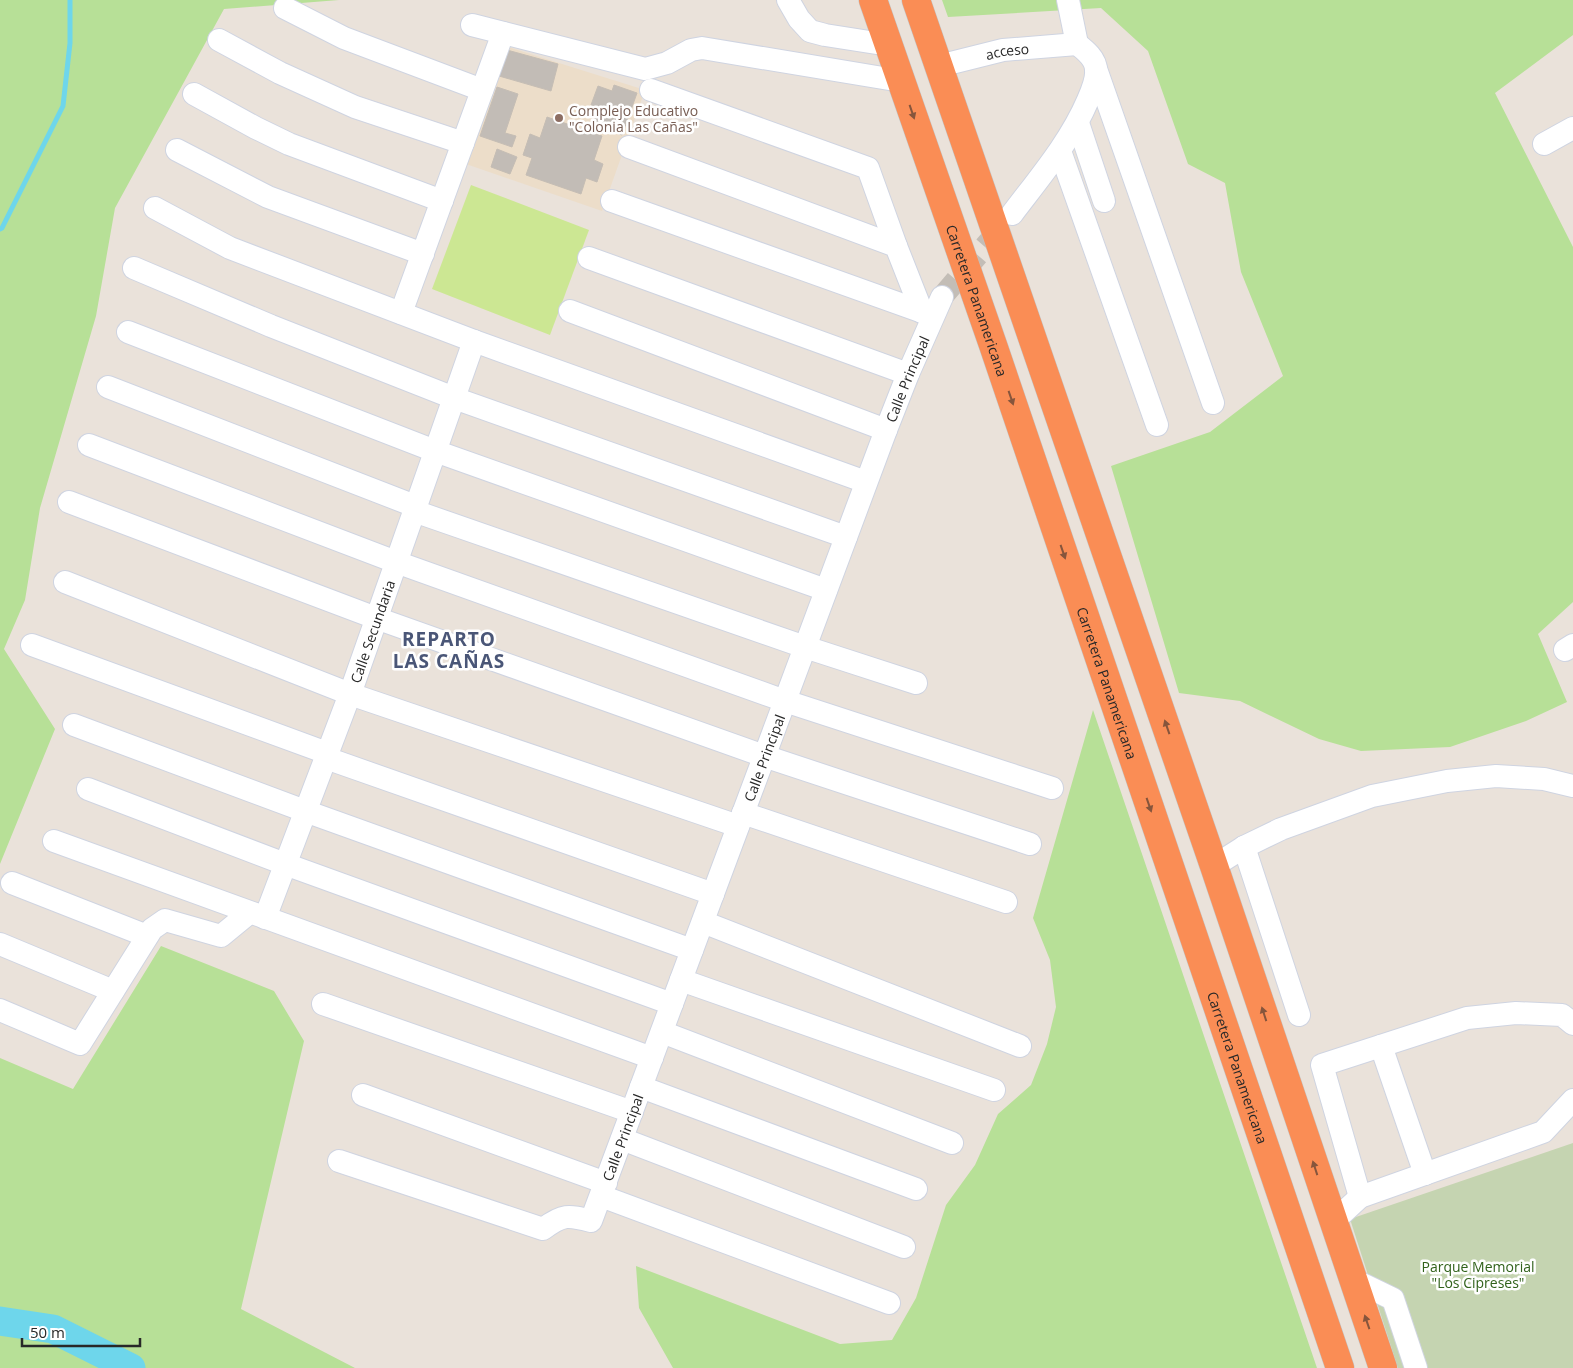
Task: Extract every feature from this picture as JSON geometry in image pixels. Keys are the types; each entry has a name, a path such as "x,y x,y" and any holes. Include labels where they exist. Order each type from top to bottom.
{"highway":[{"name":"Carretera Panamericana","path":"873,0 1340,1368"},
{"path":"916,0 940,66 1001,214 1178,759 1383,1368"},
{"path":"953,230 1001,214"},
{"path":"1138,774 1178,759"}],"street":[{"path":"788,0 799,19 810,31 889,45"},
{"path":"1068,0 1076,44 1087,51 1096,69 1213,403"},
{"path":"285,8 344,38 482,90"},
{"path":"472,25 645,69 667,63 691,50 702,48 901,81"},
{"path":"401,313 502,33"},
{"path":"219,40 280,73 356,107 463,144"},
{"name":"acceso","path":"940,66 1004,50 1076,44"},
{"path":"1001,214 1060,150 1078,123 1093,88 1096,69"},
{"path":"651,90 868,168 896,246 933,308"},
{"path":"194,94 289,144 442,201"},
{"path":"1078,123 1104,201"},
{"path":"1544,144 1573,128"},
{"path":"629,147 896,246"},
{"path":"177,150 268,198 423,254"},
{"path":"1060,150 1157,425"},
{"path":"612,202 933,308"},
{"path":"155,208 230,248 474,341 866,482"},
{"path":"589,258 908,374"},
{"path":"134,268 271,326 454,398 846,537"},
{"name":"Calle Principal","path":"339,1161 543,1228 555,1220 569,1216 591,1222 866,482 933,308"},
{"path":"570,312 886,430"},
{"path":"128,332 435,451 826,590"},
{"name":"Calle Secundaria","path":"257,915 285,864 327,756 474,341"},
{"path":"108,387 414,509 804,648 916,683"},
{"path":"89,446 396,562 785,701 1052,788"},
{"path":"69,502 376,618 764,756 1030,844"},
{"path":"65,582 350,694 741,820 1006,902"},
{"path":"32,645 327,756 713,894"},
{"path":"74,726 305,812 692,950"},
{"path":"1214,866 1244,847 1281,829 1372,796 1447,781 1496,776 1544,779 1573,786"},
{"path":"88,789 285,864 672,1004"},
{"path":"54,842 652,1058"},
{"path":"1244,847 1299,1015"},
{"path":"12,883 148,936"},
{"path":"0,1010 80,1044 152,928 165,920 221,936 257,915"},
{"path":"702,922 1020,1046"},
{"path":"0,944 113,991"},
{"path":"681,980 994,1090"},
{"path":"323,1004 632,1112"},
{"path":"1360,1197 1322,1065 1467,1018 1516,1013 1562,1015 1573,1024"},
{"path":"662,1032 952,1143"},
{"path":"1381,1046 1424,1174"},
{"path":"641,1087 916,1189"},
{"path":"363,1095 888,1303"},
{"path":"1333,1222 1360,1197 1543,1132 1573,1100"},
{"path":"622,1139 904,1247"},
{"path":"1352,1279 1393,1299 1416,1368"}],"shaded area":[{"name":"Complejo Educativo \"Colonia Las Cañas\"","path":"505,46 645,90 602,211 466,164"}],"green space":[{"path":"0,0 339,0 224,9 115,208 96,316 40,508 25,600 4,649 55,729 0,864"},
{"path":"942,0 1573,0 1573,35 1495,93 1573,247 1573,602 1538,634 1567,702 1526,721 1450,747 1361,751 1319,739 1240,701 1179,693 1111,466 1210,432 1283,376 1241,272 1225,183 1188,164 1148,51 1101,8 948,17"},
{"path":"471,185 589,230 550,335 432,289"},
{"path":"1093,710 1317,1368 673,1368 639,1308 636,1266 840,1344 892,1340 916,1298 946,1205 975,1165 998,1114 1031,1085 1047,1044 1056,1007 1050,960 1033,918"},
{"path":"161,946 274,991 304,1041 241,1309 355,1368 0,1368 0,1058 73,1089"},
{"name":"Parque Memorial \"Los Cipreses\"","path":"1573,1143 1573,1368 1398,1368 1350,1219"}],"building":[{"path":"507,50 558,64 551,91 499,76"},
{"path":"614,85 637,93 622,135 593,124 598,108 591,105 598,86 612,91"},
{"path":"497,87 518,94 505,133 516,136 512,147 480,136"},
{"path":"547,117 602,136 594,160 603,164 597,182 586,178 581,194 526,175 532,158 523,155 530,134 540,138"},
{"path":"497,149 517,157 510,174 491,167"}],"waterway":[{"path":"0,229 63,106 70,43 70,0"},
{"path":"0,1321 53,1329 131,1368"}],"tunnel":[{"path":"942,297 1005,223"}],"place":[{"name":"Complejo Educativo \"Colonia Las Cañas\"","path":"559,118"}],"district":[{"name":"REPARTO LAS CAÑAS","path":"449,650"}]}
